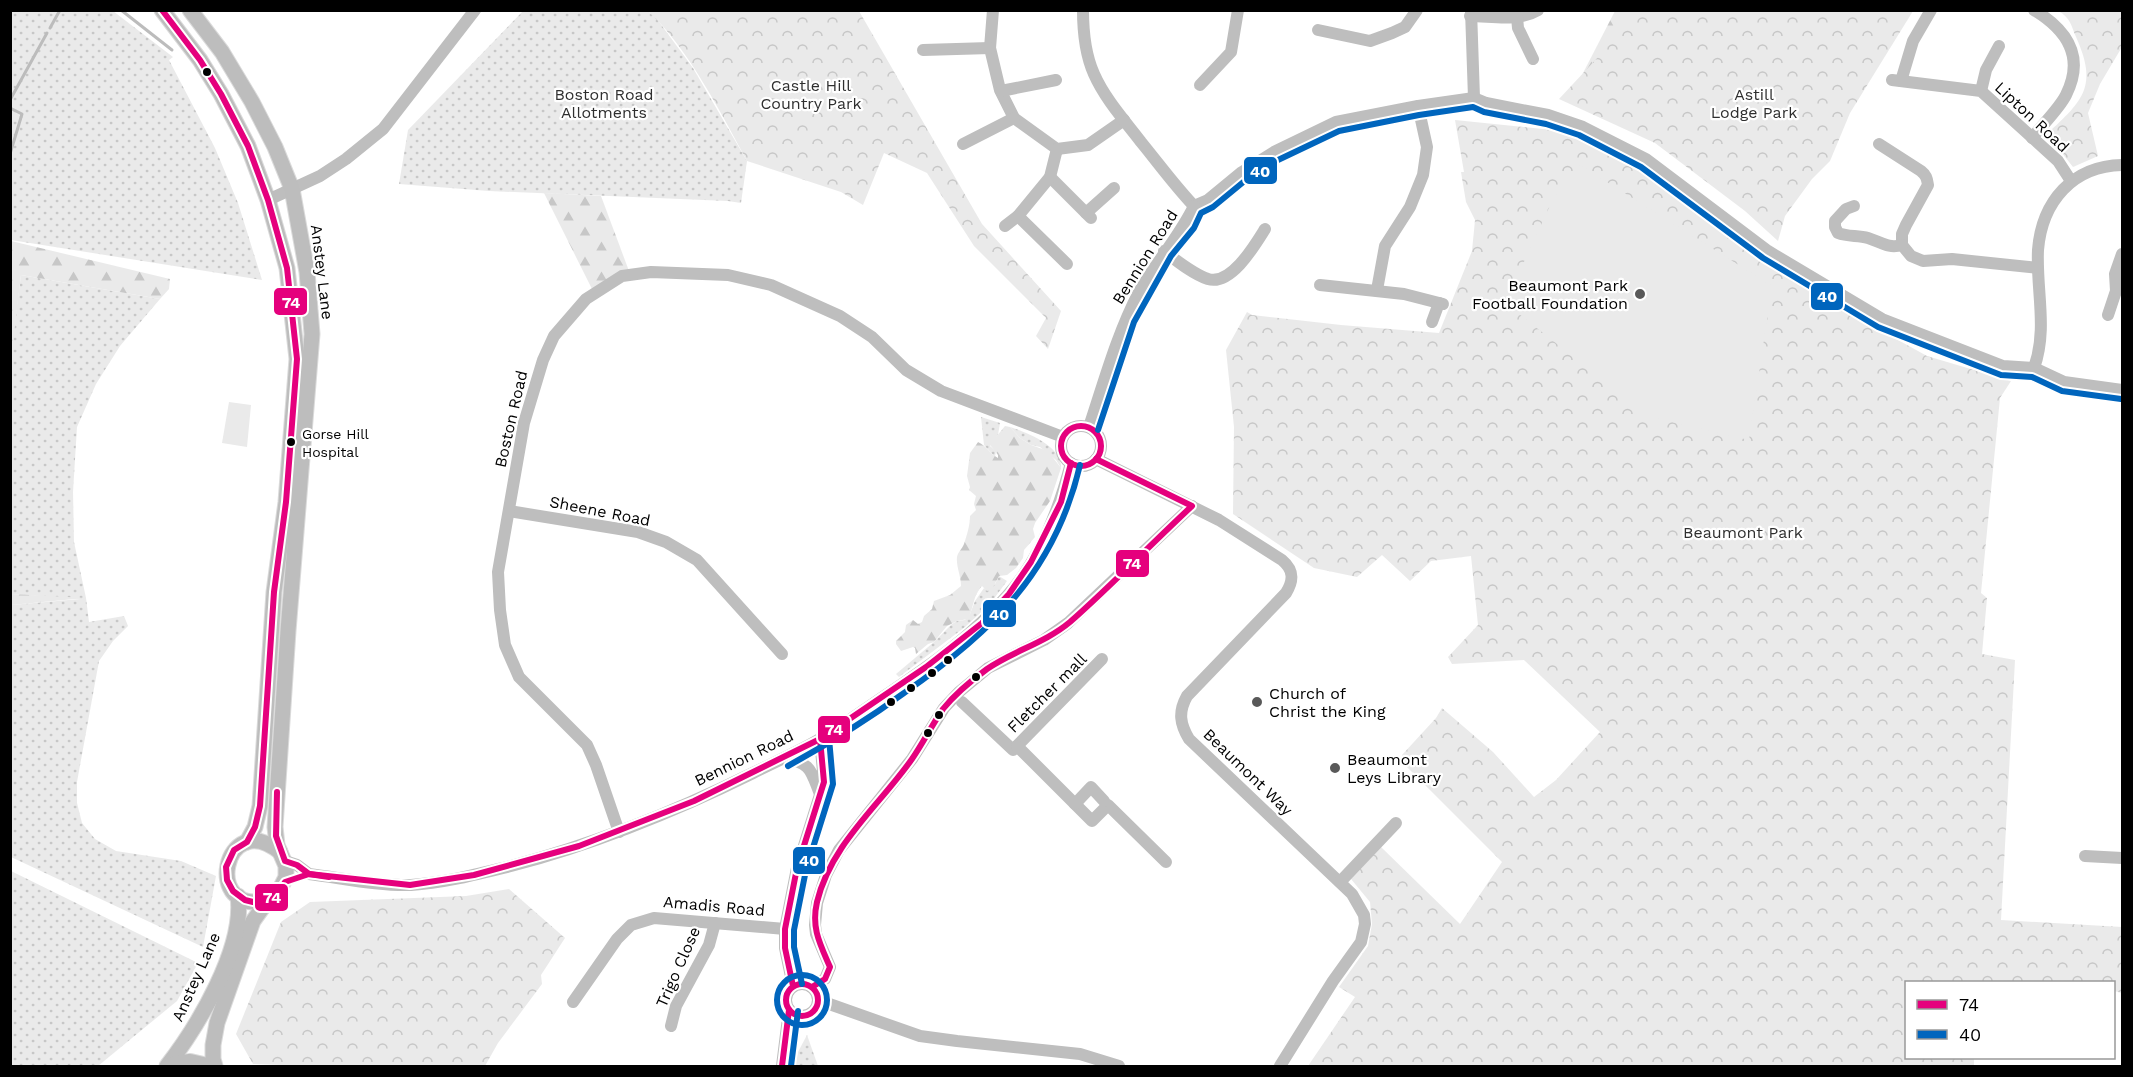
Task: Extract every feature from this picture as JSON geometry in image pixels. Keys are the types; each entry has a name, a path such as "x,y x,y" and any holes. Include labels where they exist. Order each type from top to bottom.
{"highway":[{"path":"172,1066 190,1063 203,1066"}],"main road":[{"name":"Anstey Lane","path":"162,10 193,50 221,94 248,146 268,200 287,268 297,359 286,502 274,592 260,806 255,827 247,842 234,850 226,867 227,880 238,896 239,922 224,967 191,1034 167,1066"},
{"name":"Anstey Lane","path":"190,10 222,52 252,102 292,189 307,272 312,334 281,723 275,827 277,845 287,872 285,882 279,892 268,900 253,921 217,1023 213,1045 215,1066"},
{"path":"247,842 259,841 270,844 282,856"},
{"path":"238,896 253,902 268,900"}],"street":[{"path":"268,200 320,176 346,159 383,129 475,10"},
{"path":"993,10 990,48 1001,91 1014,118 1057,149 1088,145 1124,120"},
{"path":"1083,10 1083,34 1093,73 1124,120 1194,206 1208,200 1242,172 1274,152 1336,122 1474,98 1486,103 1548,115 1583,127 1646,159 1768,251 1882,319 2003,366 2034,368 2064,382 2122,390"},
{"path":"1200,85 1231,52 1239,10"},
{"path":"1318,30 1370,40 1405,27 1417,10"},
{"path":"1474,98 1471,13 1517,17 1528,16 1538,10"},
{"name":"Lipton Road","path":"1931,10 1913,41 1896,81 1981,91 2058,161 2072,181"},
{"path":"2032,138 2066,96 2075,68 2066,37 2048,19 2034,10"},
{"path":"1517,17 1518,28 1533,59"},
{"path":"1981,91 1986,70 2000,46"},
{"path":"922,50 990,48"},
{"path":"1001,91 1056,80"},
{"path":"1377,290 1385,246 1416,194 1426,162 1427,147 1418,106"},
{"path":"963,144 1014,118"},
{"path":"1879,144 1921,171 1928,179 1928,185 1902,234 1902,245 1911,256 1923,261 1952,259 2038,268"},
{"path":"1005,226 1018,216 1050,177 1057,149"},
{"path":"2034,368 2039,356 2042,321 2038,249 2043,226 2054,202 2072,181 2090,170 2122,165"},
{"path":"1050,177 1089,216 1114,188"},
{"name":"Bennion Road","path":"1089,427 1126,318 1164,251 1186,223 1194,206"},
{"path":"1854,206 1846,209 1835,221 1838,233 1869,239 1888,246 1902,245"},
{"path":"1018,216 1067,264"},
{"path":"1164,251 1202,276 1210,280 1219,279 1236,269 1265,229"},
{"path":"2108,315 2116,291 2115,274 2122,254"},
{"name":"Boston Road","path":"619,832 587,745 519,677 505,645 500,610 498,572 524,423 543,360 554,336 586,299 622,276 651,272 728,275 771,285 840,316 872,337 906,370 941,391 1063,437"},
{"path":"1320,285 1404,294 1441,304 1432,322"},
{"path":"1077,426 1094,430 1101,447 1096,459 1085,465 1071,464 1063,455 1061,443 1063,437 1077,426"},
{"name":"Beaumont Way","path":"1096,459 1230,526 1289,566 1292,580 1286,593 1187,696 1180,711 1181,722 1189,739 1340,882 1358,902 1364,915 1365,924 1361,942 1333,981 1280,1066"},
{"name":"Bennion Road","path":"285,882 309,874 410,885 442,881 537,859 619,832 694,801 820,739 955,646 982,623 1009,594 1031,562 1047,532 1061,502 1071,464"},
{"path":"812,987 825,979 830,967 816,934 815,925 826,875 846,840 912,759 949,701 988,668 1044,640 1068,623 1192,506"},
{"name":"Sheene Road","path":"509,511 638,532 666,542 697,560 782,654"},
{"name":"Fletcher mall","path":"962,702 1013,750 1102,659"},
{"path":"793,986 785,948 785,929 796,868 824,782 820,739"},
{"name":"Fletcher mall","path":"1017,746 1092,821 1108,805 1166,862"},
{"path":"784,758 803,762 812,774 821,795"},
{"path":"1075,804 1091,787 1104,801"},
{"path":"1340,882 1396,822"},
{"name":"Bennion Road","path":"282,856 309,874"},
{"path":"2085,856 2122,858"},
{"name":"Amadis Road","path":"573,1002 617,939 631,925 654,918 785,929"},
{"name":"Trigo Close","path":"671,1026 676,1005 709,945 715,923"},
{"path":"805,984 812,987 816,991 817,1007 812,1013 795,1013 786,1001 787,993 793,986 805,984"},
{"path":"818,1000 920,1036 1080,1054 1119,1066"},
{"path":"782,1066 795,1013"}],"green space":[{"path":"10,11 113,11 173,57 169,60 215,148 238,203 262,280 11,240"},
{"name":"Boston Road Allotments","path":"523,11 648,11 657,19 693,68 747,161 741,203 489,191 399,184 408,130"},
{"name":"Castle Hill Country Park","path":"648,11 859,11 982,224 1061,311 1048,349 1036,336 1046,318 974,246 927,173 884,153 863,205 841,192 747,161 690,62 663,26"},
{"path":"1615,11 1665,11 1582,75"},
{"name":"Astill Lodge Park","path":"1641,11 1913,11 1850,113 1830,161 1812,179 1785,216 1778,241 1745,211 1655,143 1559,99"},
{"path":"2058,11 2122,11 2122,47 2100,84 2088,113 2098,156 2073,167 2047,134 2078,101 2084,91 2086,80 2083,54 2073,29 2068,19"},
{"name":"Beaumont Park","path":"1455,120 1552,130 1614,149 1678,190 1764,261 1860,319 1927,356 2011,381 2000,398 1981,593 1987,598 1982,654 2015,660 2001,920 2122,927 2122,993 2115,991 2115,981 1905,981 1905,1059 1974,1059 1974,1066 1308,1066 1355,997 1339,987 1368,946 1372,924 1370,902 1351,879 1381,847 1460,924 1502,862 1402,762 1402,755 1436,718 1442,708 1493,752 1534,797 1556,780 1600,732 1524,660 1452,664 1448,657 1478,625 1471,556 1431,561 1410,581 1382,555 1357,577 1314,568 1233,514 1234,427 1226,350 1247,312 1252,315 1341,325 1439,333 1472,251 1475,220 1466,202 1461,172 1464,172"},
{"name":"Beaumont Park Football Foundation","path":"1580,165 1772,286 1749,440 1650,417 1505,303 1553,199"},
{"path":"544,193 601,196 629,271 592,289"},
{"path":"11,241 170,279 169,289 160,299 21,275 11,358"},
{"path":"21,275 160,299 120,346 96,384 77,427 73,492 74,542 89,622 124,616 128,626 113,641 99,661 77,782 77,803 82,823 95,839 116,851 181,861 216,876 203,947 11,857 11,605 80,599 11,594 10,358"},
{"path":"229,402 251,405 247,447 222,443"},
{"path":"981,417 1000,423 998,435 990,446 996,451 995,457 984,445"},
{"path":"1005,426 1010,427 1020,438 1031,445 1048,451 1061,468 1050,501 1035,523 1033,529 1035,537 1024,550 1023,558 1016,568 1007,575 999,576 992,589 987,591 982,586 975,597 968,619 947,626 934,642 916,654 913,647 901,651 896,641 905,632 906,625 913,620 918,624 922,622 924,616 932,609 934,601 950,595 961,586 957,557 965,541 970,516 976,510 974,504 976,496 969,490 967,476 970,453 978,442 998,458 987,441 991,437 996,437"},
{"path":"1010,427 1050,447 1060,460 1061,468 1056,460 1040,447 1031,445 1020,438"},
{"path":"999,576 1007,581 990,604 965,627 899,677 896,674 952,624 965,620 984,588 987,590 995,584"},
{"path":"11,594 86,598 11,605"},
{"path":"11,871 198,963 177,1001 98,1066 11,1066"},
{"path":"509,889 565,938 541,975 542,984 498,1043 485,1066 253,1064 236,1034 281,922 310,902 466,896"},
{"path":"807,1035 818,1066 795,1066 798,1052"}],"waterway":[{"path":"50,28 60,10"},
{"path":"121,10 172,50"},
{"path":"10,100 47,33"},
{"path":"10,108 22,114 10,154"}],"transit line":[{"name":"74","path":"162,10 200,60 248,146 268,200 287,268 297,359 286,502 274,592 260,806 255,827 247,842 234,850 226,867 227,880 233,891 245,900 253,902 268,900 278,893 285,882 309,874 410,885 474,875 579,846 694,801 820,739 926,667 982,623 1009,594 1031,562 1061,502 1071,463"},
{"name":"40","path":"1098,430 1134,322 1171,256 1194,228 1201,213 1213,207 1247,179 1278,160 1339,131 1473,107 1484,112 1546,124 1579,135 1641,167 1763,258 1878,327 2001,375 2032,377 2062,391 2121,399"},
{"name":"74","path":"1081,426 1095,432 1101,446 1095,460 1081,466 1067,460 1061,446 1067,432 1081,426"},
{"name":"74","path":"812,987 825,979 830,967 818,936 815,920 817,902 824,881 833,862 857,826 912,759 943,709 987,669 1050,636 1070,622 1192,506 1096,459"},
{"name":"40","path":"788,766 890,703 936,670 991,623 1015,597 1036,568 1054,537 1069,503 1080,465"},
{"name":"40","path":"802,984 794,947 794,930 806,870 833,784 829,738"},
{"name":"74","path":"793,986 785,948 785,929 797,868 824,782 820,739"},
{"name":"74","path":"277,792 276,836 285,861 297,865 309,874 329,877"},
{"name":"40","path":"797,975 807,975 820,982 827,995 827,1000 827,1005 820,1018 807,1025 797,1025 788,1021 781,1014 777,1005 777,995 781,986 788,979 797,975"},
{"name":"74","path":"802,984 813,989 818,1000 813,1011 802,1016 791,1011 786,1000 791,989 802,984"},
{"name":"74","path":"782,1066 789,1010"},
{"name":"40","path":"791,1066 798,1011"}],"place":[{"name":"Beaumont Park Football Foundation","path":"1640,294"},
{"name":"Gorse Hill Hospital","path":"291,442"},
{"name":"Church of Christ the King","path":"1257,702"},
{"name":"Beaumont Leys Library","path":"1335,768"}]}
